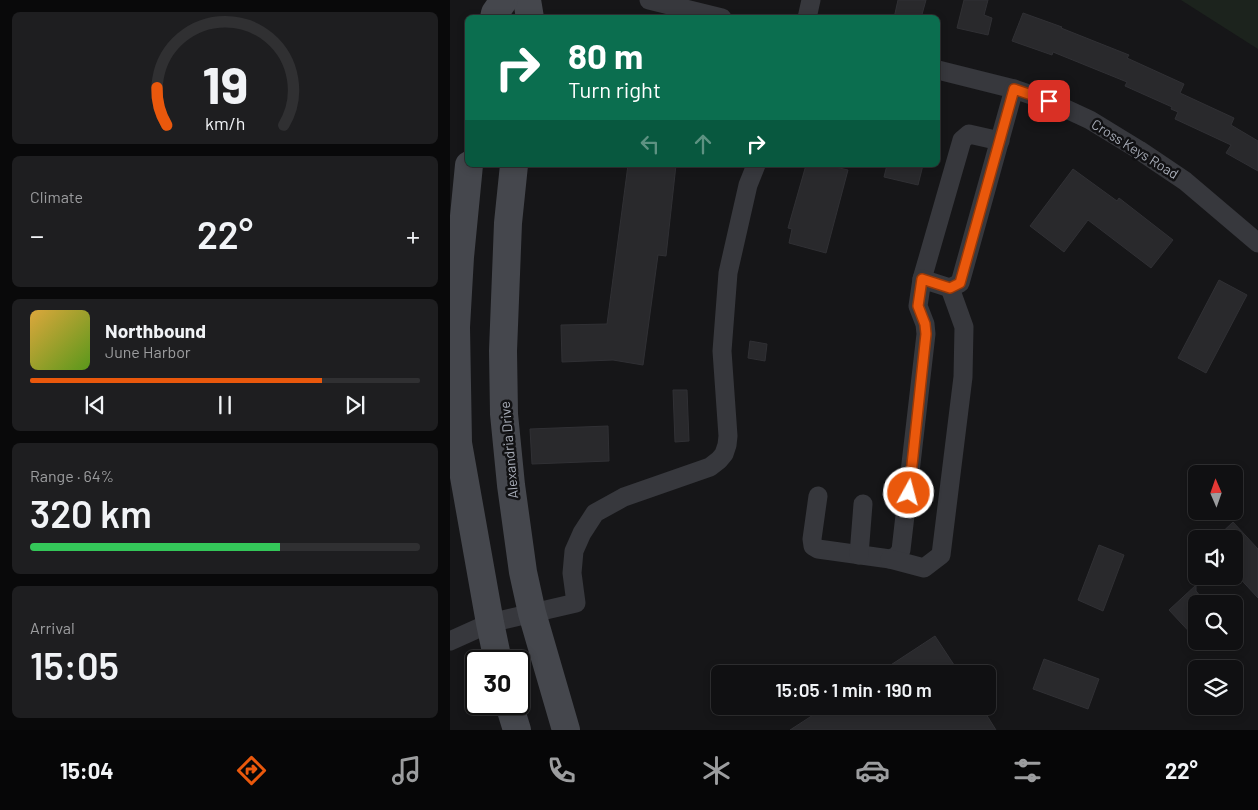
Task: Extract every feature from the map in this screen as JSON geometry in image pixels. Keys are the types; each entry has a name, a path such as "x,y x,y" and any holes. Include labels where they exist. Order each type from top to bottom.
{"main road":[{"path":"495,15 504,0"},
{"path":"527,0 530,15"},
{"path":"469,167 460,256 456,326 458,443 496,650"},
{"name":"Alexandria Drive","path":"514,167 508,223 504,335 504,414 511,485 523,572 532,613 566,730"},
{"path":"512,715 517,730"}],"street":[{"path":"649,0 710,15"},
{"path":"808,15 811,0"},
{"name":"Cross Keys Road","path":"940,70 1014,89 1049,101 1090,120 1185,181 1258,243"},
{"path":"922,279 950,288 960,283 1014,89"},
{"path":"890,559 897,556 901,550 911,474 926,334 925,324 918,306 922,279 962,140 969,134 1000,141"},
{"path":"450,642 490,623 576,603 572,574 574,550 595,513 624,497 710,467 724,454 728,436 722,351 728,273 748,185 755,167"},
{"path":"818,496 812,539 813,546 818,550 890,559 924,568 940,555 963,377 964,327 950,288"},
{"path":"859,555 863,504"}],"shaded area":[{"path":"1181,0 1258,0 1258,49"}],"building":[{"path":"898,0 926,0 922,15 895,15"},
{"path":"964,0 988,0 984,15 992,18 988,35 957,28"},
{"path":"1023,13 1129,55 1127,58 1184,84 1180,93 1234,118 1231,125 1258,141 1258,171 1226,153 1231,145 1175,119 1178,112 1171,109 1172,107 1125,86 1127,82 1053,52 1052,55 1012,41"},
{"path":"628,167 676,167 666,256 658,255 643,365 613,360 562,362 561,325 607,324"},
{"path":"805,167 835,167 848,170 826,253 789,243 792,229 788,228"},
{"path":"886,167 922,167 918,185 884,177"},
{"path":"1073,169 1117,201 1119,198 1173,240 1151,268 1088,220 1064,252 1030,226"},
{"path":"1219,280 1247,295 1206,373 1178,358"},
{"path":"750,341 767,344 765,361 748,358"},
{"path":"673,390 687,390 689,441 675,442"},
{"path":"608,426 609,461 532,464 530,429"},
{"path":"1233,522 1240,530 1225,530"},
{"path":"1243,533 1258,549 1258,598 1243,582"},
{"path":"1099,545 1124,555 1103,611 1078,600"},
{"path":"1196,585 1196,591 1199,595 1188,595 1188,630 1169,610"},
{"path":"935,636 954,665 891,665"},
{"path":"1044,659 1099,679 1088,709 1033,689"},
{"path":"813,715 987,715 996,730 790,730"}],"route":[{"path":"909,493 926,334 925,324 918,306 922,279 950,288 960,283 1014,89 1049,101"}]}
